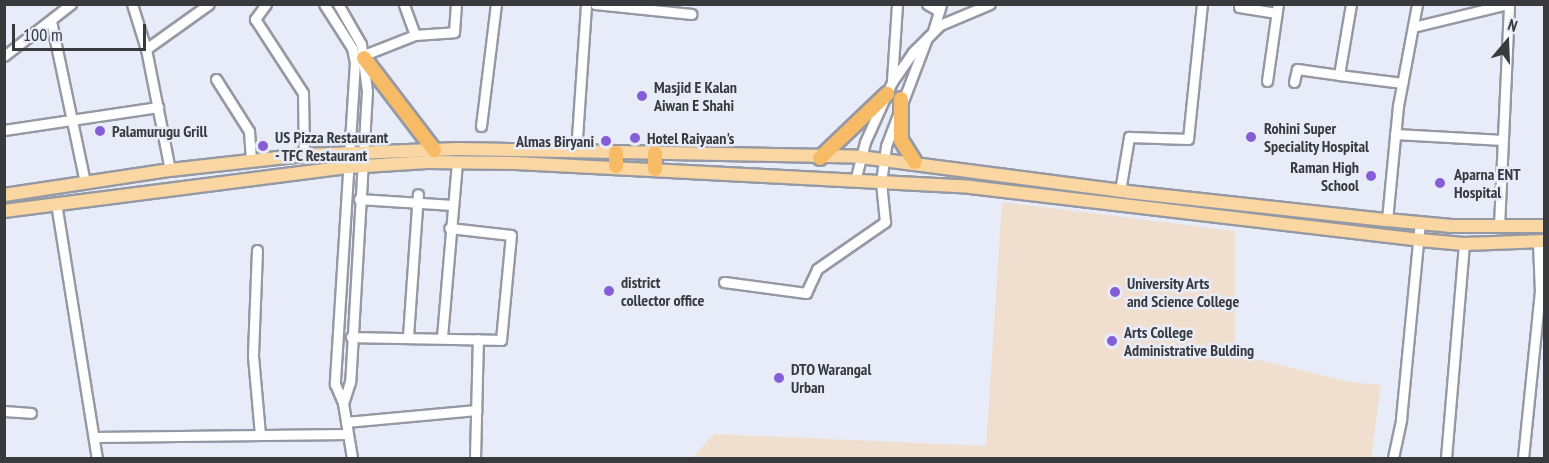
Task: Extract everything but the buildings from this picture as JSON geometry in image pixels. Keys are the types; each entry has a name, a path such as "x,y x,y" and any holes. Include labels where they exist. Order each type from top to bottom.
{"highway":[{"path":"364,56 434,150"},
{"path":"820,158 889,88"},
{"path":"901,99 901,140 909,158 915,162"},
{"path":"655,153 655,169"}],"main road":[{"path":"4,195 170,170 304,155 434,150 576,152 655,169 970,187 1420,240 1464,244 1541,241"},
{"path":"4,211 355,167 616,159 655,153 860,157 915,162 1120,191 1387,220 1545,226"}],"street":[{"path":"4,56 71,4"},
{"path":"132,4 146,49 170,170"},
{"path":"146,49 209,4"},
{"path":"266,4 255,18 303,93 304,155"},
{"path":"324,4 354,54 356,152 335,384 344,403 352,459"},
{"path":"338,4 364,56 367,91 356,152"},
{"path":"404,4 415,35"},
{"path":"364,56 415,35 454,32 456,4"},
{"path":"481,126 496,4"},
{"path":"576,152 586,4"},
{"path":"596,4 691,14"},
{"path":"889,88 897,4"},
{"path":"724,282 806,293 818,269 885,222 881,182 884,160 901,99 942,7 927,4"},
{"path":"855,181 860,157 889,88 918,45 954,17 990,4"},
{"path":"1120,191 1129,137 1188,139 1202,4"},
{"path":"1339,75 1351,4"},
{"path":"1387,220 1402,83 1417,4"},
{"path":"1413,27 1509,4 1499,226"},
{"path":"1239,7 1277,9 1267,81"},
{"path":"51,21 69,117 85,182"},
{"path":"1294,82 1297,69 1402,83"},
{"path":"216,79 249,131 251,161"},
{"path":"4,130 69,117 158,107"},
{"path":"1395,134 1503,140"},
{"path":"442,338 449,228 457,163"},
{"path":"344,403 350,382 359,199 355,167"},
{"path":"359,199 417,199 452,205"},
{"path":"408,336 417,199"},
{"path":"56,203 98,459"},
{"path":"1393,459 1420,240 1420,223"},
{"path":"351,336 501,340 512,235 449,228"},
{"path":"1523,459 1540,292 1541,241"},
{"path":"1446,459 1464,244"},
{"path":"257,250 253,356 260,435"},
{"path":"475,459 478,339"},
{"path":"346,422 476,410"},
{"path":"4,411 31,413"},
{"path":"95,437 347,434"}],"shaded area":[{"name":"University Arts and Science College","path":"1002,202 1235,231 1235,354 1350,382 1381,385 1371,458 692,458 714,434 986,446"}],"place":[{"name":"Masjid E Kalan Aiwan E Shahi","path":"642,96"},
{"name":"Palamurugu Grill","path":"100,131"},
{"name":"Rohini Super Speciality Hospital","path":"1251,137"},
{"name":"Hotel Raiyaan's","path":"635,138"},
{"name":"Almas Biryani","path":"606,141"},
{"name":"US Pizza Restaurant - TFC Restaurant","path":"263,146"},
{"name":"Raman High School","path":"1371,176"},
{"name":"Aparna ENT Hospital","path":"1440,183"},
{"name":"district collector office","path":"609,291"},
{"name":"University Arts and Science College","path":"1115,292"},
{"name":"Arts College Administrative Bulding","path":"1112,341"},
{"name":"DTO Warangal Urban","path":"779,378"}]}
